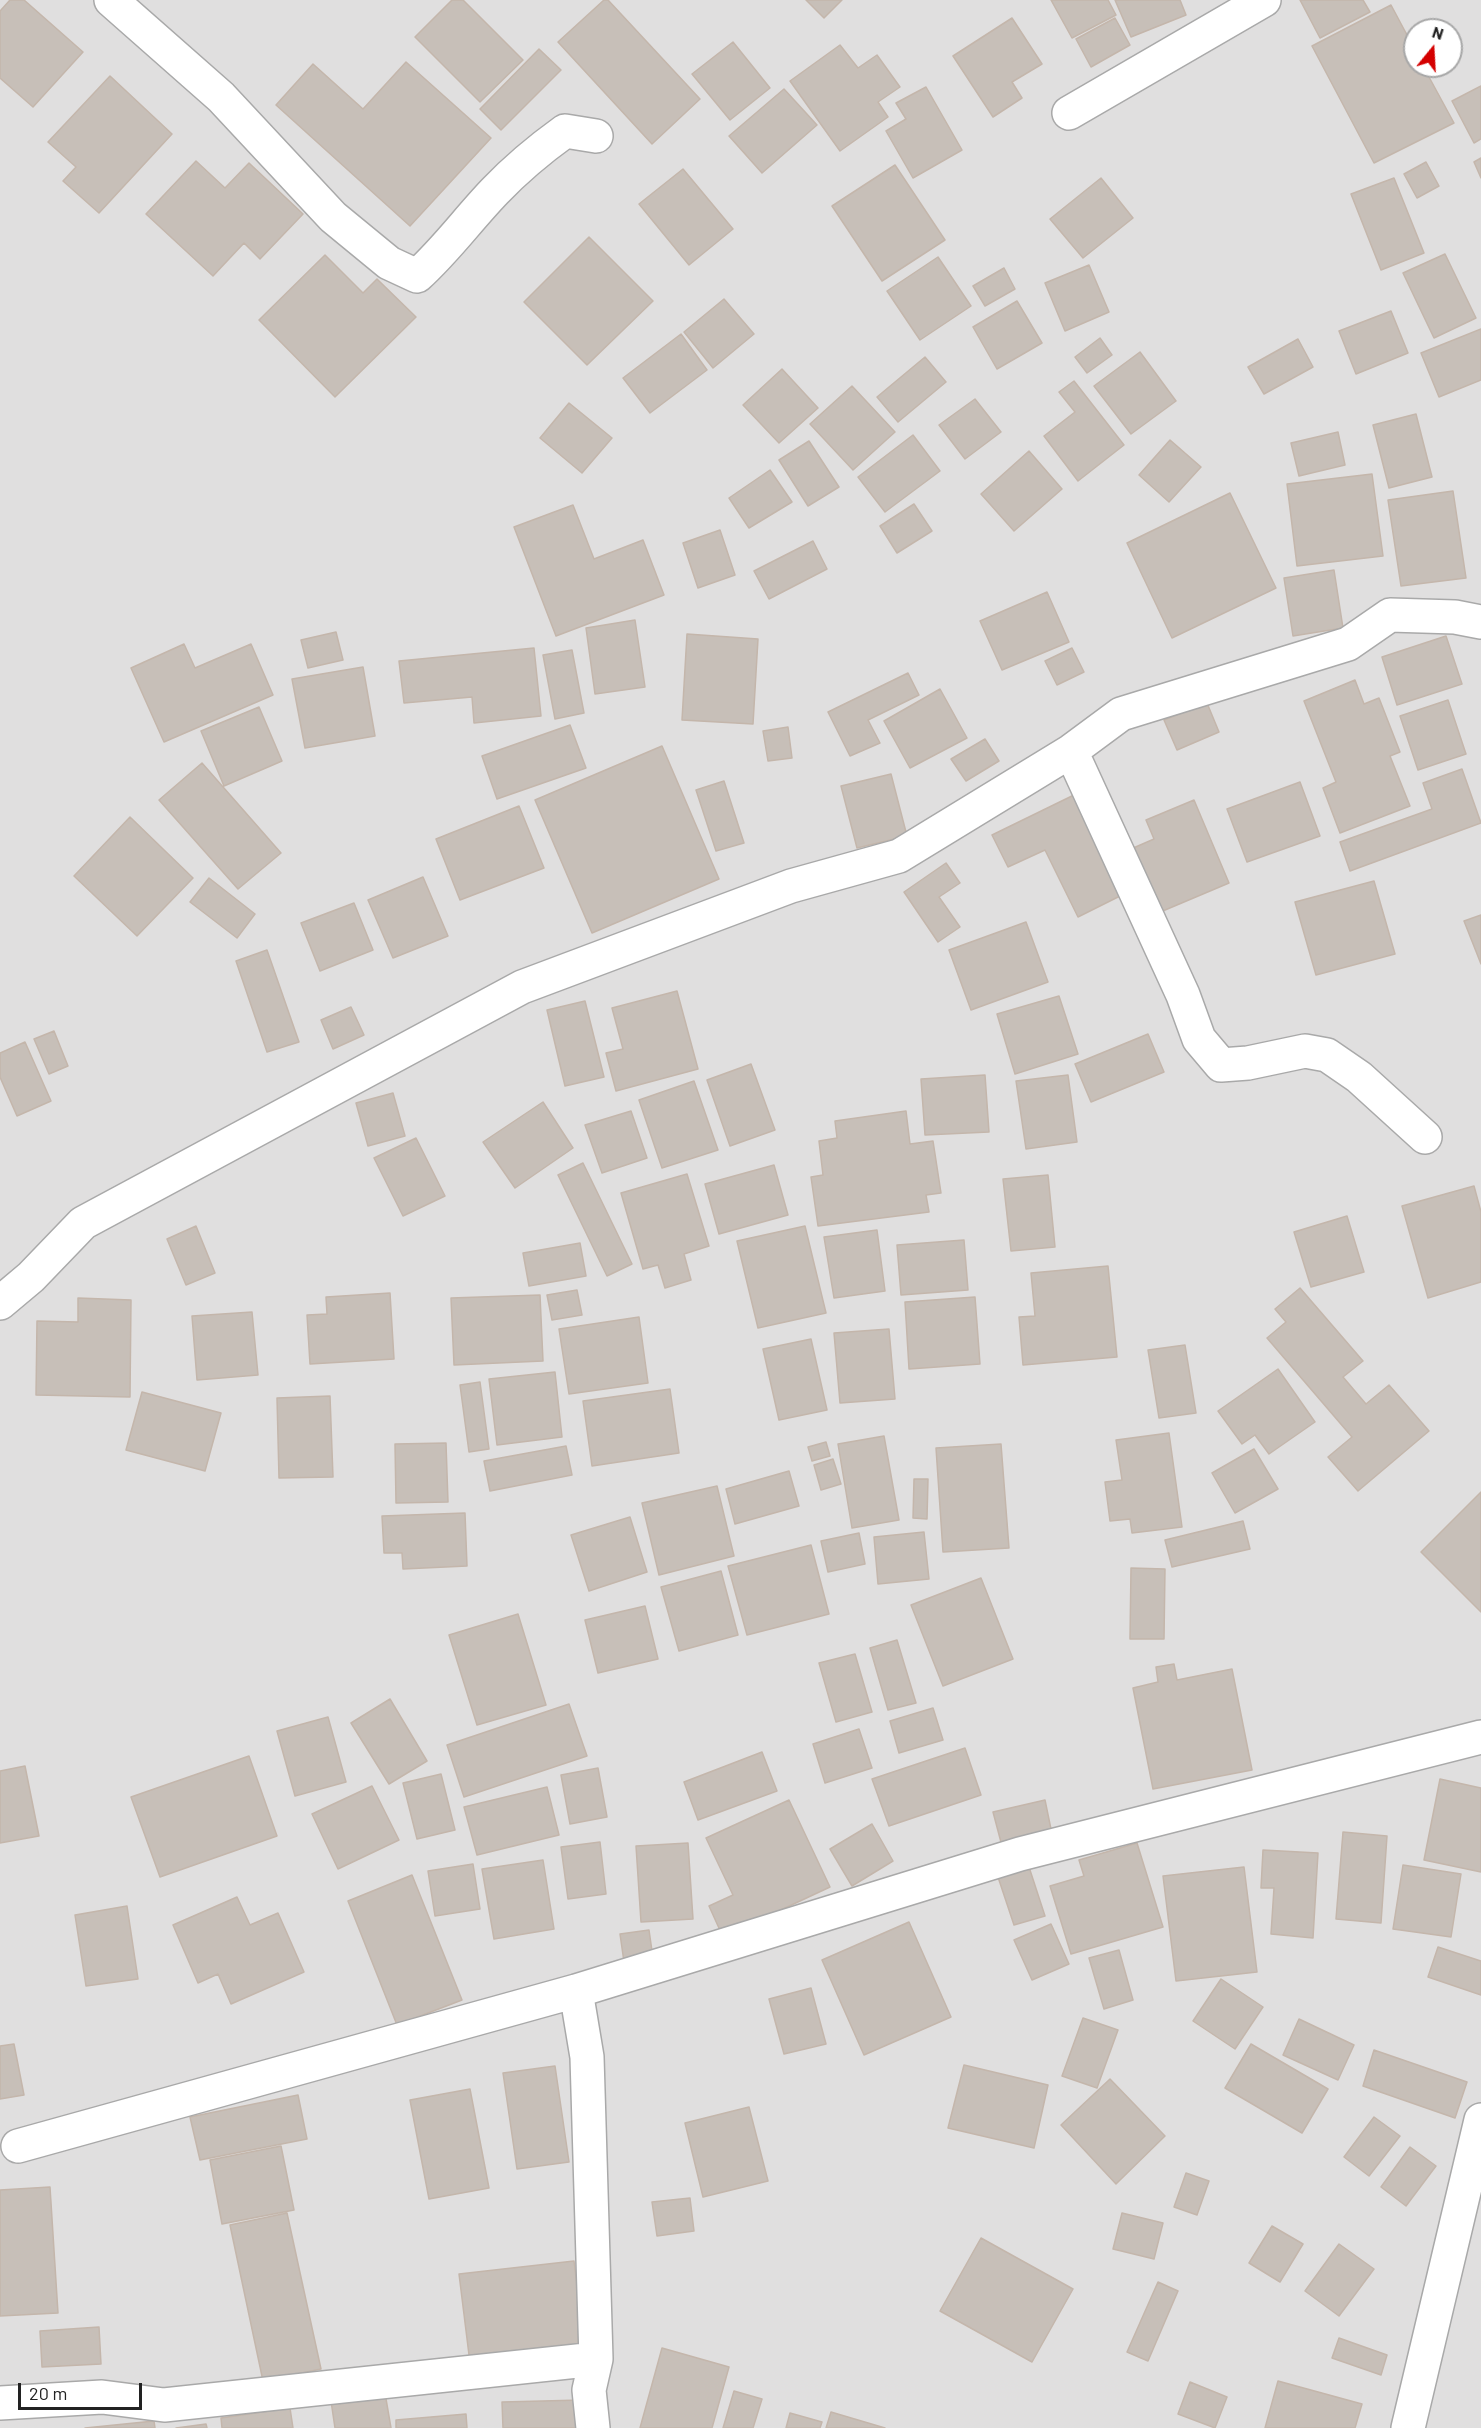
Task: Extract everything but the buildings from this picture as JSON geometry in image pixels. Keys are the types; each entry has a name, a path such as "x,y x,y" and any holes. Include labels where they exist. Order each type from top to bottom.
{"street":[{"path":"111,0 220,97 333,217 389,263 417,276 437,257 495,190 541,148 565,132 596,136"},
{"path":"1069,112 1264,0"},
{"path":"0,1303 31,1277 83,1223 522,987 791,886 899,856 1071,751 1121,714 1348,644 1390,615 1455,617 1481,622"},
{"path":"1071,751 1183,995 1199,1039 1221,1065 1248,1063 1305,1051 1327,1054 1359,1077 1425,1137"},
{"path":"18,2146 576,1991 1020,1854 1481,1737"},
{"path":"576,1991 587,2056 596,2359 589,2390 592,2428"},
{"path":"1408,2428 1481,2120"},
{"path":"0,2403 102,2397 164,2405 596,2359"}],"shaded area":[{"path":"0,0 1481,0 1481,2428 0,2428"}]}
